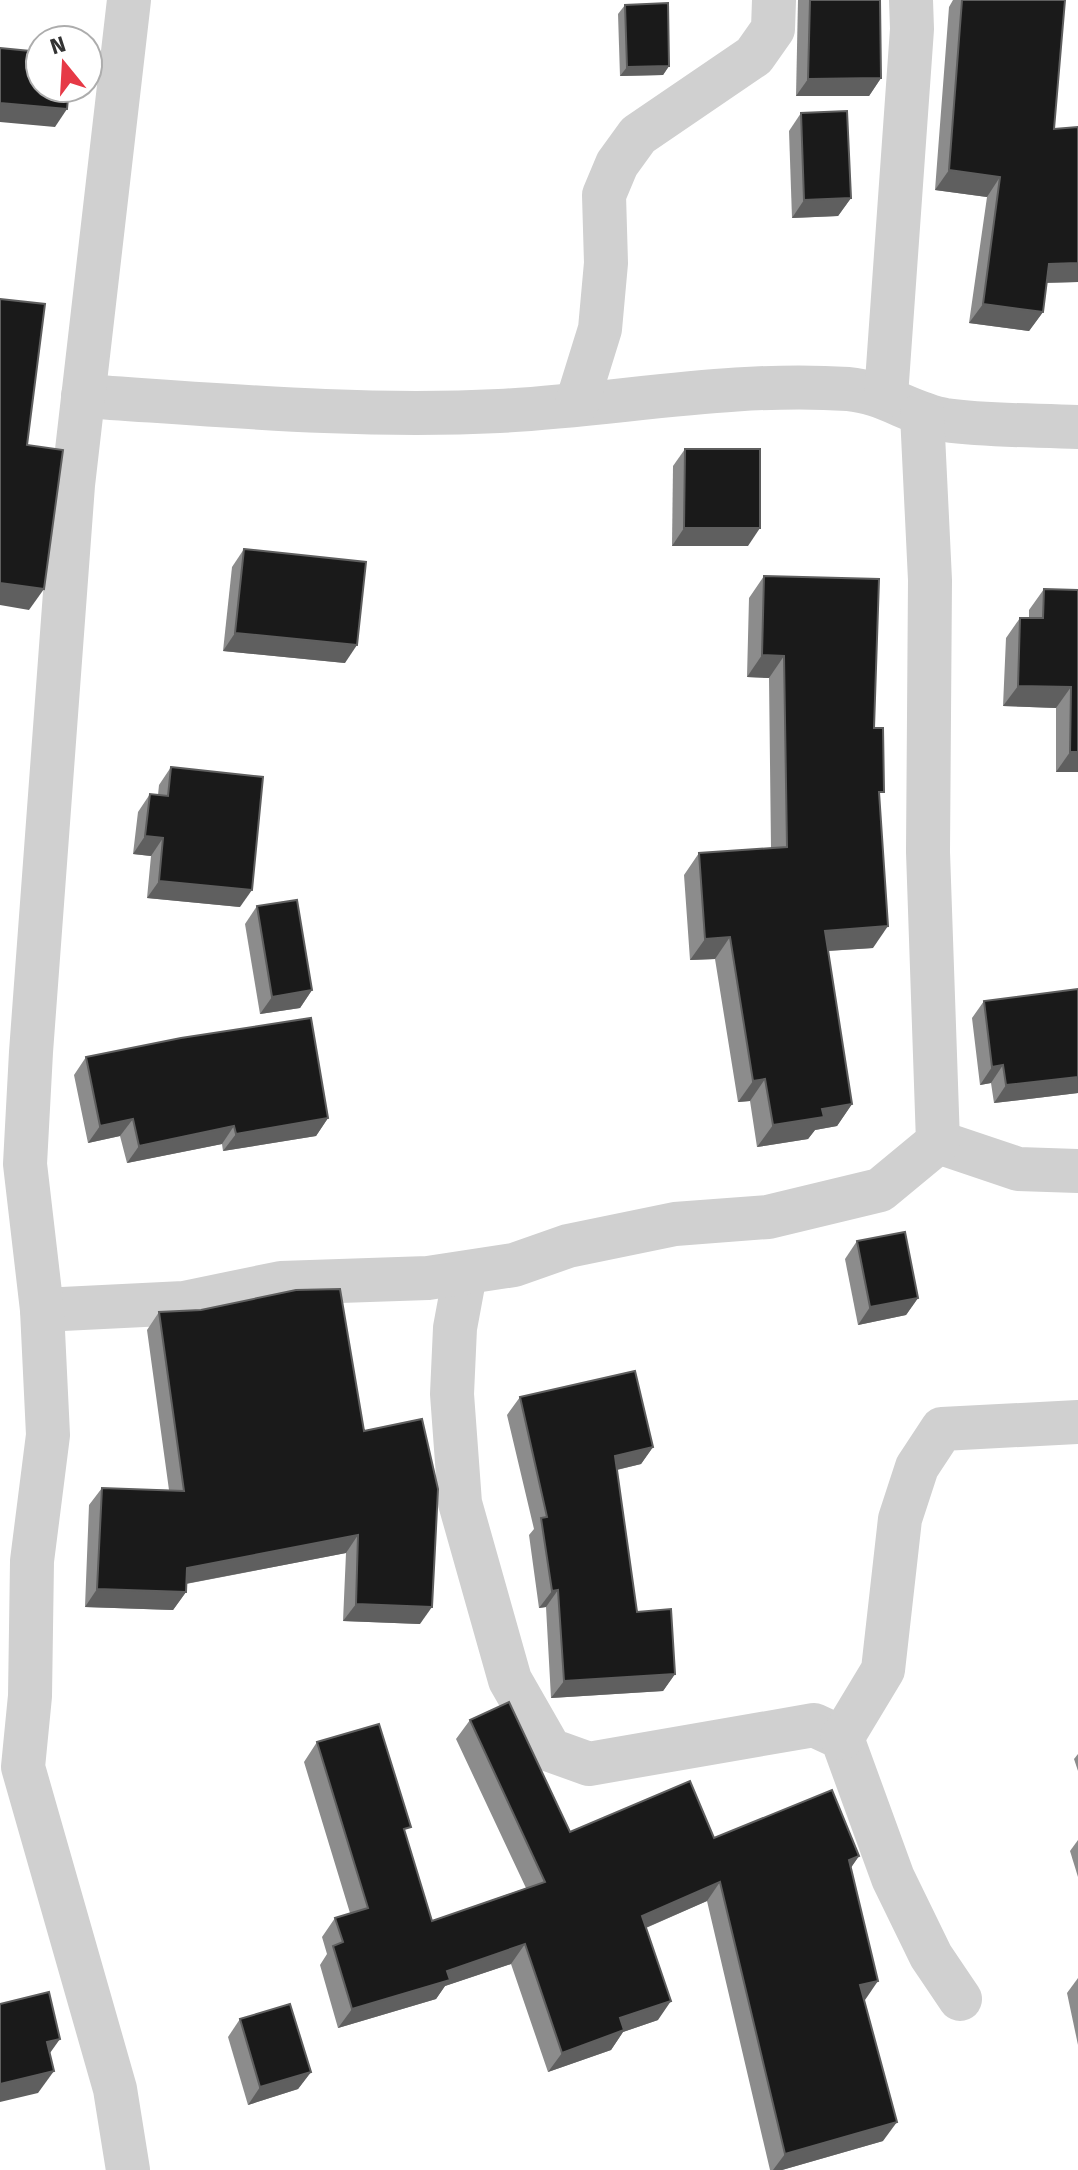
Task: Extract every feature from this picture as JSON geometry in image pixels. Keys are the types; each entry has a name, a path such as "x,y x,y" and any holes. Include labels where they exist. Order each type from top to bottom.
{"street":[{"path":"128,2170 115,2089 23,1767 30,1696 32,1561 48,1435 42,1310 25,1164 70,517 129,0"},
{"path":"577,403 600,329 606,263 604,195 617,164 638,135 754,56 773,29 774,0"},
{"path":"911,0 904,405 930,580 928,868 938,1142"},
{"path":"83,396 356,413 500,411 749,388 850,389 947,420 1078,427"},
{"path":"42,1310 184,1303 281,1283 428,1278 514,1265 568,1246 675,1224 768,1217 880,1190 938,1142"},
{"path":"938,1142 1018,1169 1078,1171"},
{"path":"465,1274 455,1328 452,1394 460,1503 510,1680 550,1750 589,1764 814,1725 842,1738 893,1878 931,1956 960,1999"},
{"path":"842,1738 883,1670 900,1519 917,1467 942,1429 1078,1422"}],"building":[{"path":"810,0 880,0 881,78 808,79"},
{"path":"962,0 1065,0 1054,129 1078,127 1078,263 1049,264 1043,312 983,304 1000,177 949,170"},
{"path":"668,3 669,66 627,67 625,5"},
{"path":"0,48 24,50 24,104 67,104 67,109 0,103"},
{"path":"847,111 851,198 804,200 801,113"},
{"path":"0,299 45,304 27,445 63,450 44,589 0,583"},
{"path":"685,449 760,449 760,528 684,528"},
{"path":"244,549 366,562 357,645 235,633"},
{"path":"764,576 879,579 874,728 883,728 884,792 879,792 888,926 825,931 852,1104 822,1109 824,1117 773,1125 765,1079 753,1081 730,937 705,939 699,853 787,847 784,656 762,655"},
{"path":"1044,589 1078,590 1078,752 1070,752 1071,687 1018,686 1020,618 1043,618"},
{"path":"171,767 263,777 252,890 159,881 163,838 145,836 150,794 168,796"},
{"path":"297,900 312,990 272,997 257,906"},
{"path":"1078,989 1078,1077 1006,1085 1003,1065 992,1067 984,1001"},
{"path":"311,1018 328,1118 236,1134 234,1126 139,1146 133,1119 100,1126 86,1057 181,1038"},
{"path":"905,1232 918,1298 870,1307 857,1241"},
{"path":"340,1289 364,1431 422,1419 438,1489 432,1607 356,1604 358,1535 187,1568 186,1592 97,1589 102,1488 184,1491 159,1312 201,1310 296,1290"},
{"path":"635,1371 653,1447 615,1456 637,1612 671,1609 675,1674 564,1681 558,1590 552,1591 541,1518 547,1517 520,1397"},
{"path":"509,1702 570,1832 690,1781 714,1838 832,1790 859,1856 849,1860 878,1981 860,1985 897,2122 785,2154 720,1882 642,1916 671,2001 620,2018 624,2030 562,2053 525,1944 447,1971 450,1980 352,2009 333,1946 343,1942 335,1918 368,1908 317,1742 379,1724 411,1827 404,1829 432,1921 545,1882 470,1720"},
{"path":"49,1992 60,2039 47,2042 54,2071 0,2084 0,2004"},
{"path":"290,2004 311,2072 260,2087 240,2019"}]}
